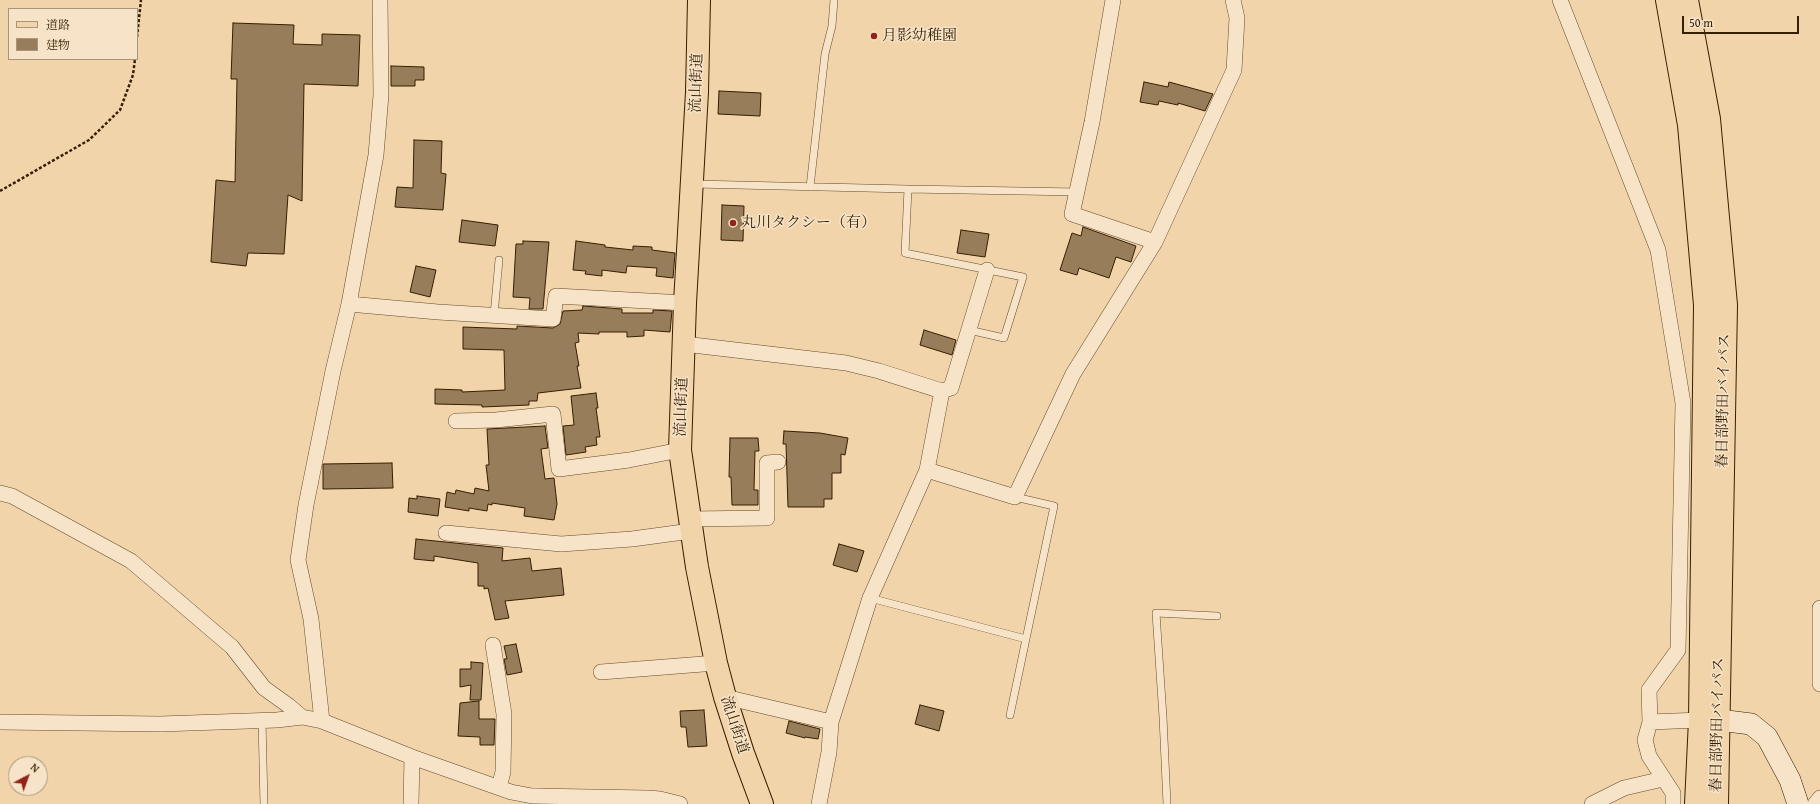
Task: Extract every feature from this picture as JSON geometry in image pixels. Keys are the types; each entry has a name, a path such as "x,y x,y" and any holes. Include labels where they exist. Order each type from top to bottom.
{"main road":[{"name":"流山街道","path":"699,0 698,85 685,304 680,450 690,525 716,663 743,754 762,804"},
{"name":"春日部野田バイパス","path":"1667,0 1689,125 1705,305 1709,720 1717,804"},
{"name":"春日部野田バイパス","path":"1687,0 1709,119 1726,305 1709,720 1696,804"}],"street":[{"path":"322,720 311,619 298,560 311,481 333,371 349,304 376,155 381,95 380,0"},
{"path":"1113,0 1092,122 1072,214 1155,242"},
{"path":"927,470 1015,497 1073,374 1155,242 1234,70 1237,18 1233,0"},
{"path":"1560,0 1658,250 1683,404 1678,650 1649,690 1650,722 1645,740 1649,756 1673,793 1673,804"},
{"path":"684,344 846,363 880,371 942,391 951,388 987,270"},
{"path":"349,304 438,312 553,319 556,296 685,304"},
{"path":"819,804 829,752 831,722 870,598 927,470 942,391"},
{"path":"456,421 496,420 553,414 559,469 629,460 680,450"},
{"path":"446,533 561,544 632,539 690,525 767,518 767,463 778,462"},
{"path":"0,493 12,496 131,561 232,647 264,688 302,717"},
{"path":"1820,608 1820,684"},
{"path":"493,645 504,714 503,772 498,788"},
{"path":"601,672 716,663"},
{"path":"725,697 831,722"},
{"path":"0,722 160,724 302,717 322,720 412,757 498,788 532,796 648,798 660,799 680,804"},
{"path":"1650,722 1709,720 1751,724 1767,737 1790,780 1798,804"},
{"path":"411,804 412,757"},
{"path":"1592,804 1624,788 1663,779"},
{"path":"1815,804 1820,798"}],"lane":[{"path":"810,187 825,54 832,26 834,0"},
{"path":"692,184 1077,192"},
{"path":"908,189 905,253 1023,277 1004,338 969,330"},
{"path":"494,315 499,260"},
{"path":"1010,715 1054,506 1015,497"},
{"path":"870,598 1026,640"},
{"path":"1167,804 1156,613 1217,616"},
{"path":"262,720 264,804"}],"path":[{"path":"138,28 141,0"},
{"path":"0,191 88,140 120,110 133,75 135,60"}],"building":[{"path":"233,23 294,25 293,44 322,45 322,34 360,35 358,86 304,84 302,201 288,195 284,254 248,253 246,266 211,262 216,180 235,182 237,79 231,79"},
{"path":"391,66 424,67 424,80 415,80 415,86 391,86"},
{"path":"1144,82 1168,87 1169,82 1213,94 1205,111 1178,103 1178,105 1159,101 1158,105 1140,102"},
{"path":"719,91 761,93 760,116 718,114"},
{"path":"414,140 442,141 441,173 446,174 443,210 395,207 397,187 413,188"},
{"name":"丸川タクシー（有）","path":"722,205 744,206 743,241 721,240"},
{"path":"462,220 498,225 495,246 459,242"},
{"path":"1083,227 1136,246 1131,262 1116,257 1109,278 1079,268 1077,275 1060,270 1072,233 1081,236"},
{"path":"961,230 989,234 985,257 957,253"},
{"path":"523,241 549,242 543,309 529,309 530,298 513,297 516,244 523,244"},
{"path":"576,241 605,245 605,247 633,250 633,246 652,247 652,250 675,253 673,278 656,276 657,268 627,266 626,273 602,270 602,276 585,274 586,271 573,270"},
{"path":"416,266 436,270 430,297 410,292"},
{"path":"583,306 622,309 622,313 653,313 653,310 672,311 670,332 644,330 644,336 627,337 627,332 599,332 599,334 578,333 579,342 575,343 581,388 538,393 537,401 529,401 529,405 482,407 482,405 435,404 435,389 462,390 462,392 505,390 504,350 463,349 463,327 517,329 517,326 553,328 560,324 563,311 582,310"},
{"path":"924,330 956,340 952,355 920,345"},
{"path":"596,393 598,408 596,408 600,437 596,437 597,445 585,447 586,452 566,455 563,426 574,425 571,396"},
{"path":"545,426 548,448 541,449 545,479 554,478 557,504 554,520 524,516 525,508 492,503 492,505 488,504 487,511 469,508 469,511 445,507 447,492 455,494 456,490 474,494 475,488 489,491 486,465 489,465 487,429"},
{"path":"784,431 820,433 848,438 845,455 841,454 841,473 832,473 832,499 824,499 824,507 788,507 786,444 783,444"},
{"path":"730,438 758,438 759,451 755,451 754,490 758,490 758,505 732,505 731,477 729,477"},
{"path":"392,463 393,488 323,489 323,464"},
{"path":"417,496 440,499 438,516 408,512 409,498 417,499"},
{"path":"416,539 503,548 502,561 530,558 532,571 561,568 564,595 505,601 509,618 495,620 488,588 484,589 484,586 478,586 478,563 434,556 434,561 414,559"},
{"path":"839,544 864,551 857,572 833,565"},
{"path":"516,644 522,672 507,675 504,659 507,659 504,646"},
{"path":"471,662 483,663 481,700 470,700 471,685 460,687 460,669 471,669"},
{"path":"479,701 479,719 495,719 494,745 480,745 480,737 458,736 460,703"},
{"path":"920,705 944,711 939,731 915,724"},
{"path":"704,710 707,746 688,747 686,727 681,727 680,711"},
{"path":"789,721 820,729 818,739 805,738 786,733"}],"place":[{"name":"月影幼稚園","path":"874,36"},
{"name":"丸川タクシー（有）","path":"733,223"}]}
